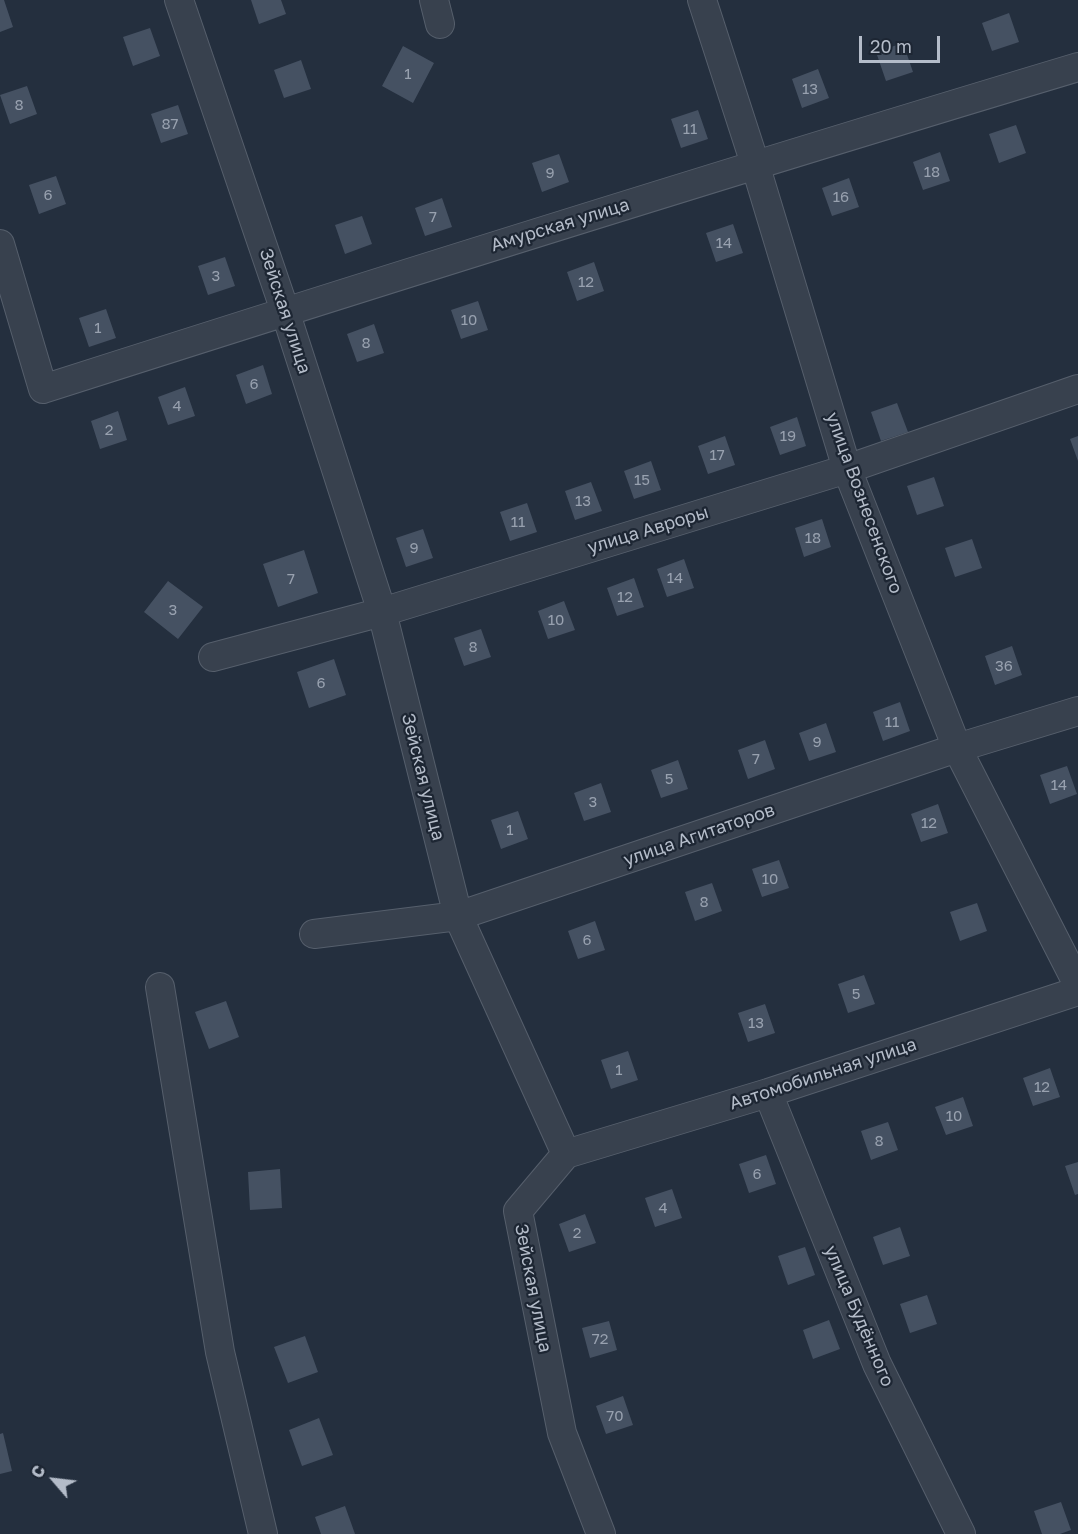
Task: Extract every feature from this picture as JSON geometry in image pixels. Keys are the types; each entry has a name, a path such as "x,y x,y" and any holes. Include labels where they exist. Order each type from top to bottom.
{"street":[{"name":"Зейская улица","path":"179,0 285,311 382,612 458,916 566,1154 518,1211 562,1433 601,1534"},
{"name":"улица Вознесенского","path":"702,0 755,164 847,469 957,748 1078,986"},
{"name":"Амурская улица","path":"0,244 43,389 755,164 1078,67"},
{"name":"улица Авроры","path":"213,657 382,612 847,469 1078,389"},
{"name":"улица Агитаторов","path":"314,934 458,916 957,748 1078,711"},
{"path":"160,987 220,1352 262,1534"},
{"name":"Автомобильная улица","path":"566,1154 768,1093 1078,991"},
{"name":"улица Будённого","path":"768,1093 877,1364 961,1534"}],"building":[{"path":"0,0 4,0 13,27 0,32"},
{"path":"251,0 281,0 286,14 259,24"},
{"path":"1009,13 1019,42 992,51 982,23"},
{"path":"150,28 160,56 133,66 123,37"},
{"path":"903,43 913,72 886,81 876,52"},
{"path":"403,46 434,63 413,103 382,86"},
{"path":"301,60 311,89 284,98 274,70"},
{"path":"818,69 829,98 802,108 792,79"},
{"path":"27,86 37,114 10,124 0,95"},
{"path":"178,105 188,134 161,143 151,114"},
{"path":"698,110 708,139 681,148 671,119"},
{"path":"1016,125 1026,153 999,163 989,134"},
{"path":"940,152 950,181 923,190 913,162"},
{"path":"559,154 569,182 542,192 532,163"},
{"path":"56,176 66,204 39,214 29,185"},
{"path":"849,178 859,207 832,216 822,188"},
{"path":"442,198 452,227 425,236 415,208"},
{"path":"362,216 372,244 345,254 335,225"},
{"path":"733,224 743,253 716,262 706,233"},
{"path":"225,257 235,286 208,295 198,266"},
{"path":"594,262 604,291 577,301 567,272"},
{"path":"478,301 488,330 461,339 451,310"},
{"path":"106,309 116,338 89,347 79,318"},
{"path":"374,324 384,353 357,362 347,334"},
{"path":"263,365 272,394 246,404 236,375"},
{"path":"185,387 195,416 168,425 158,397"},
{"path":"897,403 908,432 881,441 871,412"},
{"path":"118,411 127,440 100,449 91,421"},
{"path":"797,417 806,446 780,455 770,427"},
{"path":"725,436 735,465 708,474 698,446"},
{"path":"1078,436 1078,461 1070,439"},
{"path":"651,461 661,490 634,499 624,471"},
{"path":"934,477 944,506 917,515 907,486"},
{"path":"591,482 602,511 575,520 565,491"},
{"path":"527,503 537,532 510,541 500,512"},
{"path":"822,519 831,547 804,557 795,528"},
{"path":"423,529 433,558 406,567 396,538"},
{"path":"972,539 982,568 955,577 945,548"},
{"path":"304,550 318,593 278,607 263,564"},
{"path":"684,559 694,588 667,597 657,569"},
{"path":"634,578 644,607 617,616 607,588"},
{"path":"168,581 203,607 178,639 144,612"},
{"path":"564,601 575,630 548,639 538,611"},
{"path":"481,629 491,657 464,666 454,638"},
{"path":"1012,646 1022,675 995,685 985,656"},
{"path":"334,659 346,695 309,708 297,672"},
{"path":"900,702 910,731 883,741 873,712"},
{"path":"826,723 836,752 809,761 799,733"},
{"path":"765,740 775,769 748,779 738,750"},
{"path":"678,760 688,789 661,798 651,770"},
{"path":"1067,766 1077,794 1050,804 1040,775"},
{"path":"601,783 611,812 584,821 574,793"},
{"path":"938,804 948,833 921,842 911,814"},
{"path":"518,811 528,839 501,849 491,820"},
{"path":"779,860 789,888 762,897 752,869"},
{"path":"712,883 722,911 695,921 685,892"},
{"path":"977,903 987,931 960,941 950,912"},
{"path":"595,921 605,950 578,959 568,931"},
{"path":"864,975 875,1004 848,1013 838,984"},
{"path":"226,1001 239,1037 209,1049 195,1012"},
{"path":"765,1004 775,1033 748,1042 738,1013"},
{"path":"628,1051 638,1080 611,1089 601,1060"},
{"path":"1050,1068 1060,1097 1033,1106 1023,1078"},
{"path":"963,1097 973,1126 946,1135 935,1107"},
{"path":"888,1122 898,1150 871,1160 861,1131"},
{"path":"766,1155 776,1184 749,1193 739,1164"},
{"path":"1078,1162 1078,1194 1075,1195 1065,1166"},
{"path":"280,1169 282,1208 250,1210 248,1172"},
{"path":"672,1189 682,1218 655,1227 645,1198"},
{"path":"585,1214 596,1243 569,1252 559,1224"},
{"path":"900,1227 910,1256 883,1265 873,1237"},
{"path":"805,1247 815,1275 788,1285 778,1256"},
{"path":"927,1295 937,1324 910,1333 900,1304"},
{"path":"829,1320 840,1349 813,1359 803,1330"},
{"path":"609,1321 617,1350 590,1358 582,1328"},
{"path":"305,1336 318,1372 288,1383 274,1347"},
{"path":"623,1396 633,1425 606,1434 596,1406"},
{"path":"319,1418 333,1455 302,1466 289,1430"},
{"path":"3,1433 12,1471 0,1474 0,1434"},
{"path":"1061,1502 1071,1530 1060,1534 1042,1534 1034,1511"},
{"path":"345,1506 355,1534 321,1534 315,1517"}]}
